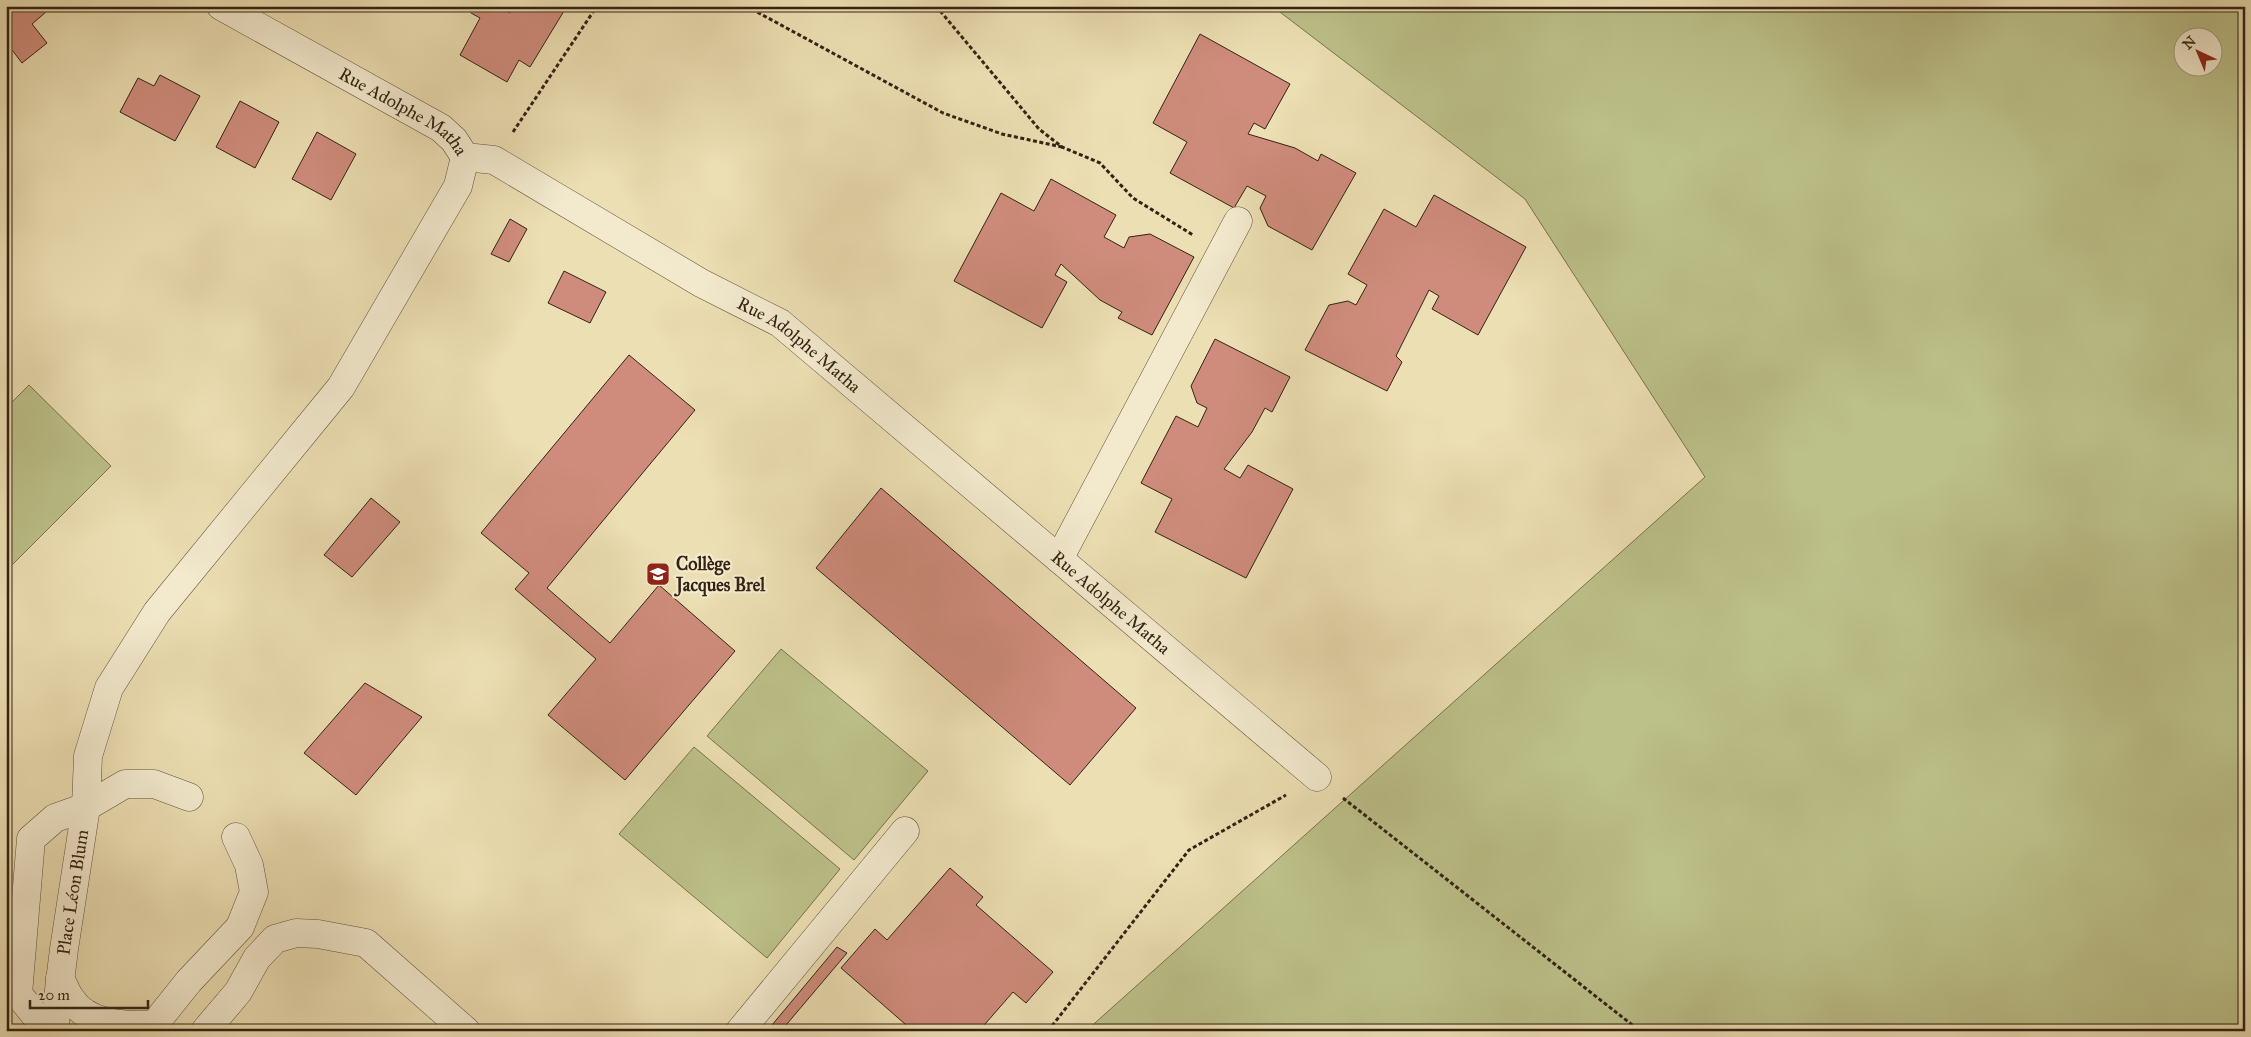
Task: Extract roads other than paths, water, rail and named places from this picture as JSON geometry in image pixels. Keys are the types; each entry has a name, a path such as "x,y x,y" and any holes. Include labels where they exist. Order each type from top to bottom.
{"street":[{"name":"Rue Adolphe Matha","path":"221,6 441,128 454,140 465,157 494,160 701,283 780,323 1317,777"},
{"name":"Place Léon Blum","path":"54,1031 60,978 86,807 88,756 109,688 157,612 341,387 458,186 465,157"},
{"path":"1059,559 1238,221"},
{"path":"48,1031 18,994 31,839 56,818 86,807 125,784 154,784 189,797"},
{"path":"740,1031 905,831"},
{"name":"Place Léon Blum","path":"60,978 71,1000 86,1014 117,1025 151,1028 240,927 254,892 248,865 236,836"},
{"path":"224,944 248,935 275,939 296,932 366,943 466,1031"},
{"path":"205,1031 238,992 257,958 275,939"}],"place":[{"name":"Collège Jacques Brel","path":"658,574"}]}
